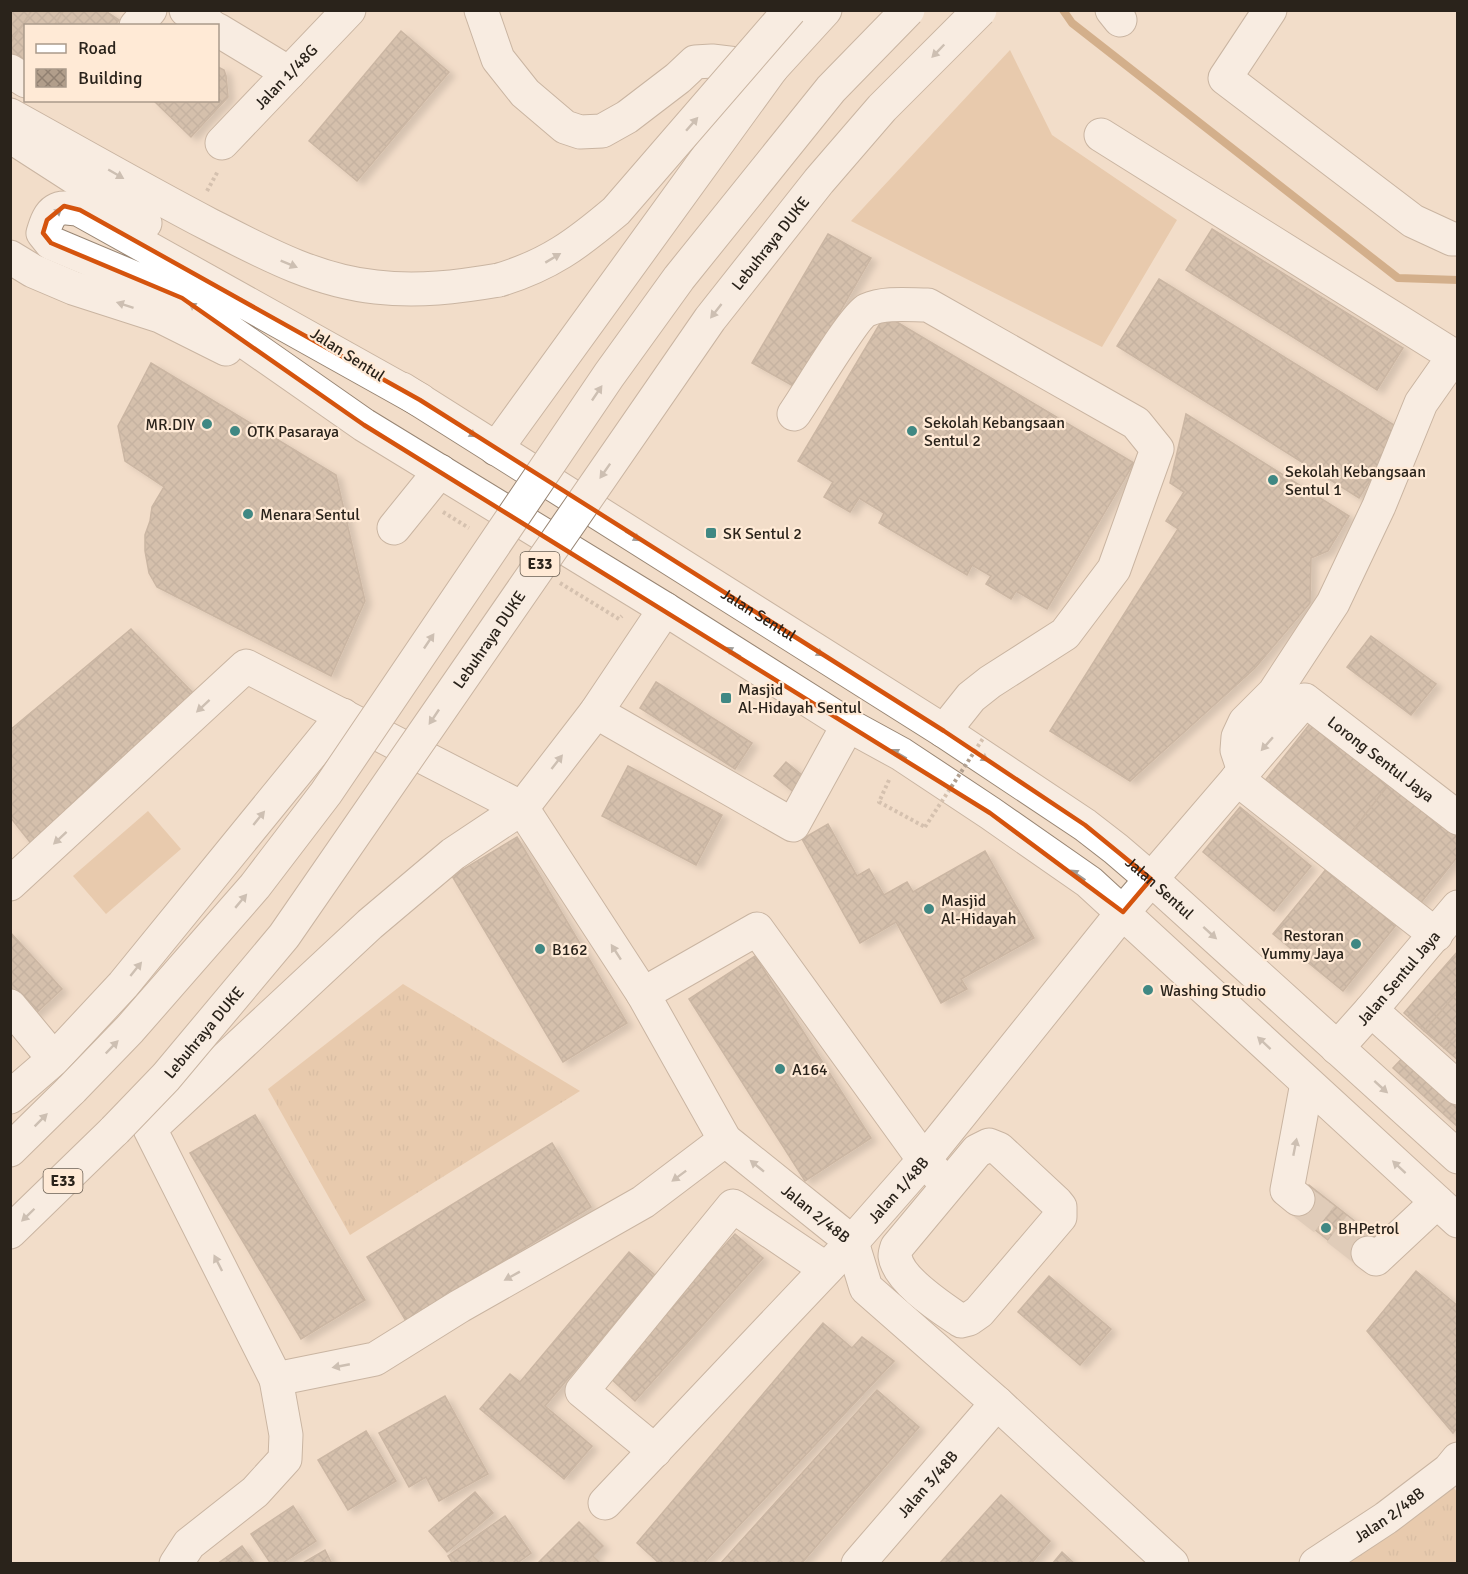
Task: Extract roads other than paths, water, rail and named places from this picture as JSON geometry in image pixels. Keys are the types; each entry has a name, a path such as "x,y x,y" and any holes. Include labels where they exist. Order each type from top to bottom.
{"main road":[{"path":"138,24 150,10"},
{"path":"186,10 208,24"},
{"name":"Jalan 1/48G","path":"222,143 349,10"},
{"path":"481,10 498,59 525,93 565,127 580,132 602,131 627,117 695,62 712,61 772,68"},
{"path":"10,115 156,197 296,267 333,279 375,287 422,290 456,287 499,280 538,267 586,236 616,211 790,10"},
{"path":"496,449 772,68 825,10"},
{"path":"10,1150 130,1029 222,923 298,830 339,774 609,375 679,278 831,89 908,10"},
{"name":"Lebuhraya DUKE","path":"10,1232 166,1077 284,936 710,319 819,181 882,108 980,10"},
{"path":"1270,10 1225,78 1413,221 1452,239 1458,239"},
{"path":"219,31 289,73"},
{"path":"10,71 24,80"},
{"path":"1101,135 1454,356 1421,403 1378,506 1332,603 1274,693 1245,722 1238,738 1237,750 1241,775 1436,934"},
{"name":"Jalan Sentul","path":"10,136 496,449 944,731 1085,825 1151,879 1458,1157"},
{"path":"364,425 182,298 51,243 44,233 47,220 64,206 80,210 420,400"},
{"path":"10,257 33,271 73,288 160,316 364,425 665,609 848,725 901,754 1089,882 1447,1212 1376,1259 1368,1253"},
{"path":"795,414 844,337 865,310 889,305 928,305 1136,423 1157,449 1114,569 1065,634 990,682 971,697 944,731"},
{"path":"394,528 440,471"},
{"path":"176,1563 189,1544 255,1492 285,1459 286,1435 276,1379 150,1129 370,924 453,854 522,808 596,712 665,609"},
{"path":"12,880 246,666 522,808"},
{"name":"Jalan 1/48B","path":"605,1503 852,1242 924,1160 1123,912 1305,700"},
{"name":"Lorong Sentul Jaya","path":"1305,700 1458,818"},
{"path":"596,712 793,825 848,725"},
{"path":"10,1097 54,1059 123,985 343,715"},
{"name":"Jalan 2/48B","path":"522,808 643,994 725,1140 852,1242 866,1288 997,1403 1172,1563"},
{"name":"Jalan Sentul Jaya","path":"1337,1048 1458,907"},
{"path":"643,994 757,929 924,1160 948,1185"},
{"path":"10,1006 54,1059"},
{"path":"1371,1010 1458,1088"},
{"path":"1298,1199 1287,1190 1307,1083"},
{"path":"276,1379 375,1359 459,1306 643,1202 725,1140"},
{"path":"989,1146 999,1149 1060,1208 1060,1217 1046,1235 979,1312 969,1320 960,1321 932,1301 910,1281 900,1269 895,1257 897,1247 948,1185 977,1151 989,1146"},
{"path":"654,1452 582,1391 733,1206 826,1269"},
{"name":"Jalan 3/48B","path":"858,1563 997,1403"},
{"name":"Jalan 2/48B","path":"1316,1563 1386,1518 1455,1469"}],"waterway":[{"path":"1063,10 1072,23 1398,278 1458,280"}],"tunnel":[{"path":"1298,1199 1368,1253"}],"place":[{"name":"MR.DIY","path":"207,424"},
{"name":"OTK Pasaraya","path":"235,431"},
{"name":"Sekolah Kebangsaan Sentul 2","path":"912,431"},
{"name":"Sekolah Kebangsaan Sentul 1","path":"1273,480"},
{"name":"Menara Sentul","path":"248,514"},
{"name":"SK Sentul 2","path":"711,533"},
{"name":"Masjid Al-Hidayah Sentul","path":"726,698"},
{"name":"Masjid Al-Hidayah","path":"929,909"},
{"name":"Restoran Yummy Jaya","path":"1356,944"},
{"name":"B162","path":"540,949"},
{"name":"Washing Studio","path":"1148,990"},
{"name":"A164","path":"780,1069"},
{"name":"BHPetrol","path":"1326,1228"}]}
